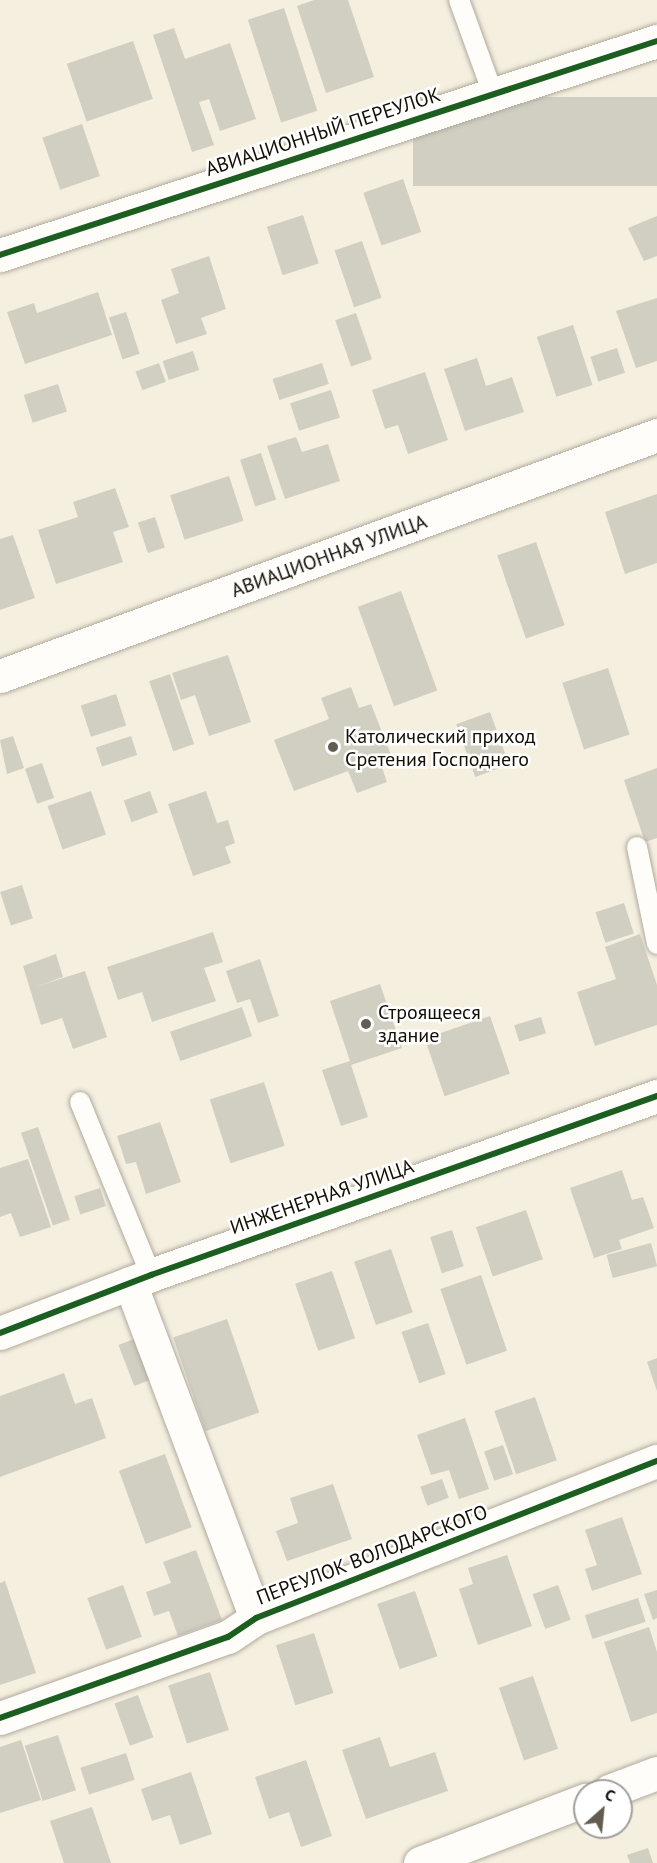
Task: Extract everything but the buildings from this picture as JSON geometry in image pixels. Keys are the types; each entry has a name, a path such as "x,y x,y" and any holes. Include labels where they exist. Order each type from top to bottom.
{"street":[{"name":"АВИАЦИОННЫЙ ПЕРЕУЛОК","path":"0,255 657,41"},
{"name":"АВИАЦИОННАЯ УЛИЦА","path":"0,676 657,435"},
{"name":"ИНЖЕНЕРНАЯ УЛИЦА","path":"0,1333 141,1279 657,1096"},
{"path":"141,1279 256,1618"},
{"name":"ПЕРЕУЛОК ВОЛОДАРСКОГО","path":"0,1718 228,1637 256,1618 657,1461"},
{"path":"633,1782 657,1773"},
{"path":"420,1863 573,1805"}],"lane":[{"path":"459,0 493,94"},
{"path":"637,847 657,944"},
{"path":"80,1102 141,1279"}],"cycle path":[{"path":"0,255 657,41"},
{"path":"0,1333 151,1275 657,1096"},
{"path":"0,1718 228,1637 256,1618 657,1461"}],"place":[{"name":"Католический приход Сретения Господнего","path":"333,747"},
{"name":"Строящееся здание","path":"366,1024"}]}
